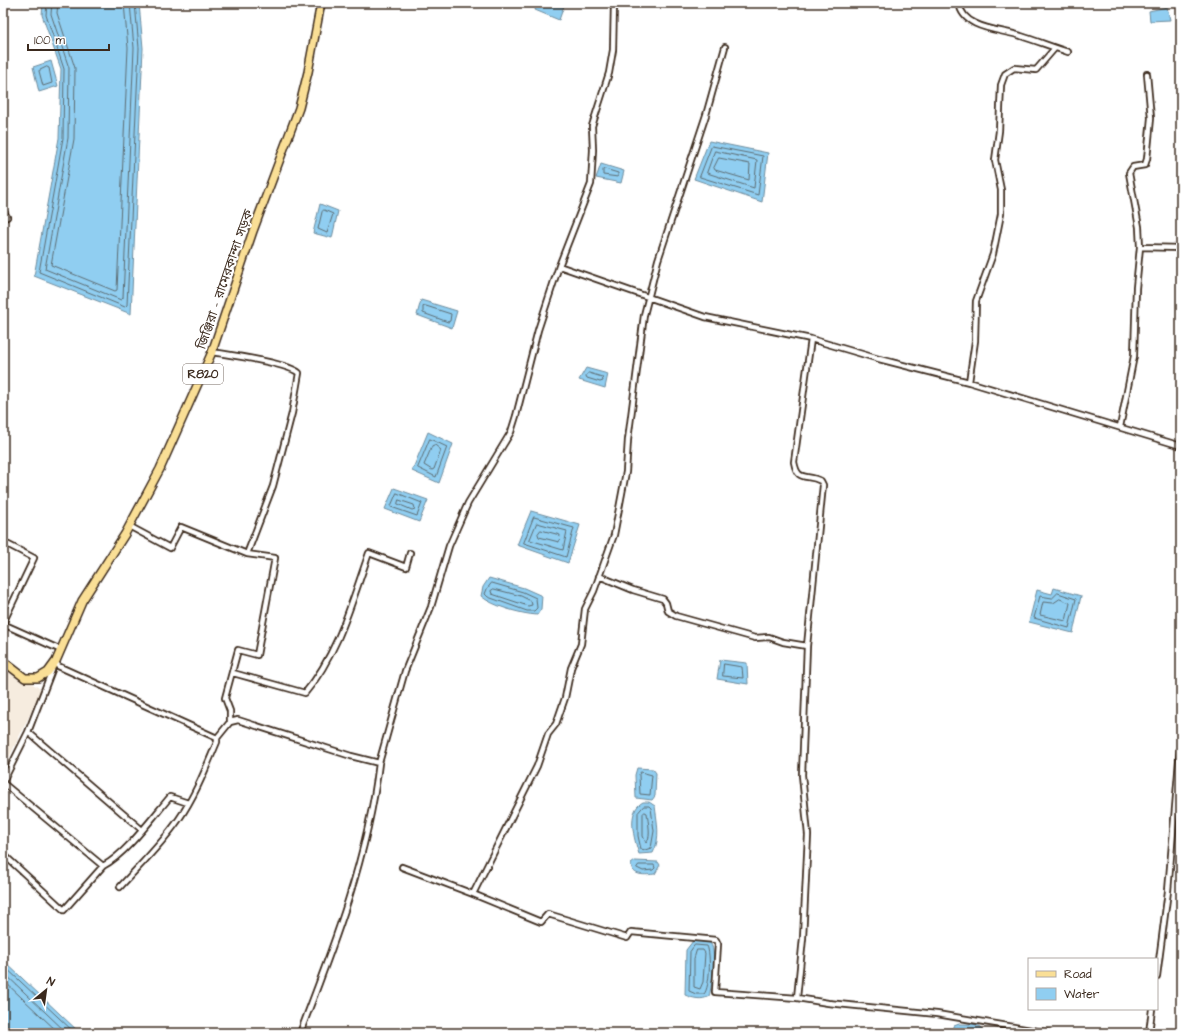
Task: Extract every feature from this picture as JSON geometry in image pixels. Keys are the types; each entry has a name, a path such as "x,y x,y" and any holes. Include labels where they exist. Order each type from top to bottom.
{"main road":[{"name":"জিঞ্জিরা - রামেরকান্দা সড়ক","path":"3,661 25,678 32,679 48,672 56,661 82,601 129,526 160,469 212,352 253,231 299,108 308,72 321,3"}],"street":[{"path":"300,1033 328,962 362,858 375,800 379,763 405,670 431,607 450,546 468,503 511,432 538,330 559,266 591,184 593,150 592,126 610,66 614,3"},
{"path":"959,3 965,16 970,20 992,30 1019,35 1068,52"},
{"path":"473,894 537,766 548,734 556,724 565,698 571,668 581,644 585,609 614,535 626,472 628,440 644,315 658,260 704,121 725,47"},
{"path":"969,382 975,341 976,301 993,254 1001,214 1001,190 995,160 999,131 1001,85 1005,74 1014,68 1036,70 1056,48"},
{"path":"1120,428 1134,356 1136,288 1140,246 1138,222 1129,173 1134,167 1145,165 1147,159 1152,113 1147,74"},
{"path":"3,210 7,217 3,219"},
{"path":"1140,246 1181,248"},
{"path":"559,266 705,317 811,339 879,359 969,382 1181,446"},
{"path":"797,998 803,938 808,835 802,775 807,646 823,485 821,481 817,479 799,475 796,472 794,462 811,339"},
{"path":"212,352 283,366 295,369 299,373 292,413 273,486 248,554"},
{"path":"129,526 170,548 181,527 248,554 275,558 257,655 238,650 225,698 230,711 230,722"},
{"path":"3,542 34,558 3,624 61,650"},
{"path":"233,673 304,693 318,677 336,641 369,554 406,567 410,553"},
{"path":"599,576 633,590 663,599 666,602 668,611 676,616 754,638 769,637 783,642 807,646"},
{"path":"56,661 28,732 3,783 103,866"},
{"path":"56,661 58,666 62,669 217,738"},
{"path":"1181,682 1181,727"},
{"path":"120,887 159,845 179,818 199,784 217,742 217,738 230,722 238,720 250,722 351,756 379,763"},
{"path":"28,732 142,830"},
{"path":"1158,968 1168,891 1181,737"},
{"path":"3,854 64,910 103,866 110,862 142,830 170,797 188,803"},
{"path":"402,867 541,922 548,914 627,938 631,932 716,940 718,944 715,992 797,998 828,1003 937,1014 1049,1033"},
{"path":"1149,1033 1152,1010"}],"shaded area":[{"path":"3,664 42,690 3,770"}],"water":[{"path":"43,3 139,3 143,48 131,314 34,276 59,138 61,69 42,15"},
{"path":"537,3 565,3 559,20 535,10"},
{"path":"1167,7 1170,20 1150,21 1149,11"},
{"path":"51,61 58,86 39,92 33,67"},
{"path":"709,141 768,153 762,202 694,179"},
{"path":"601,164 624,171 621,183 596,178"},
{"path":"320,204 338,211 332,238 313,233"},
{"path":"421,300 457,311 452,328 417,315"},
{"path":"586,368 608,374 605,388 579,380"},
{"path":"428,432 453,444 439,483 412,471"},
{"path":"394,488 428,500 419,522 385,509"},
{"path":"531,511 580,525 568,563 517,545"},
{"path":"489,578 524,588 542,596 541,609 537,615 507,609 486,600 481,596 483,587"},
{"path":"1054,588 1081,596 1073,633 1029,622 1037,590 1052,594"},
{"path":"720,660 747,663 748,684 717,679"},
{"path":"637,768 653,769 656,773 655,796 652,800 636,798 635,775"},
{"path":"643,802 649,802 655,806 658,836 653,853 639,854 635,841 633,818 634,812"},
{"path":"635,861 658,862 660,865 655,874 640,874 632,868 631,864"},
{"path":"693,941 709,942 712,946 714,968 709,996 706,998 700,999 685,995 686,950"},
{"path":"3,960 80,1033 3,1033"},
{"path":"959,1024 977,1025 984,1033 953,1033 954,1026"}]}
